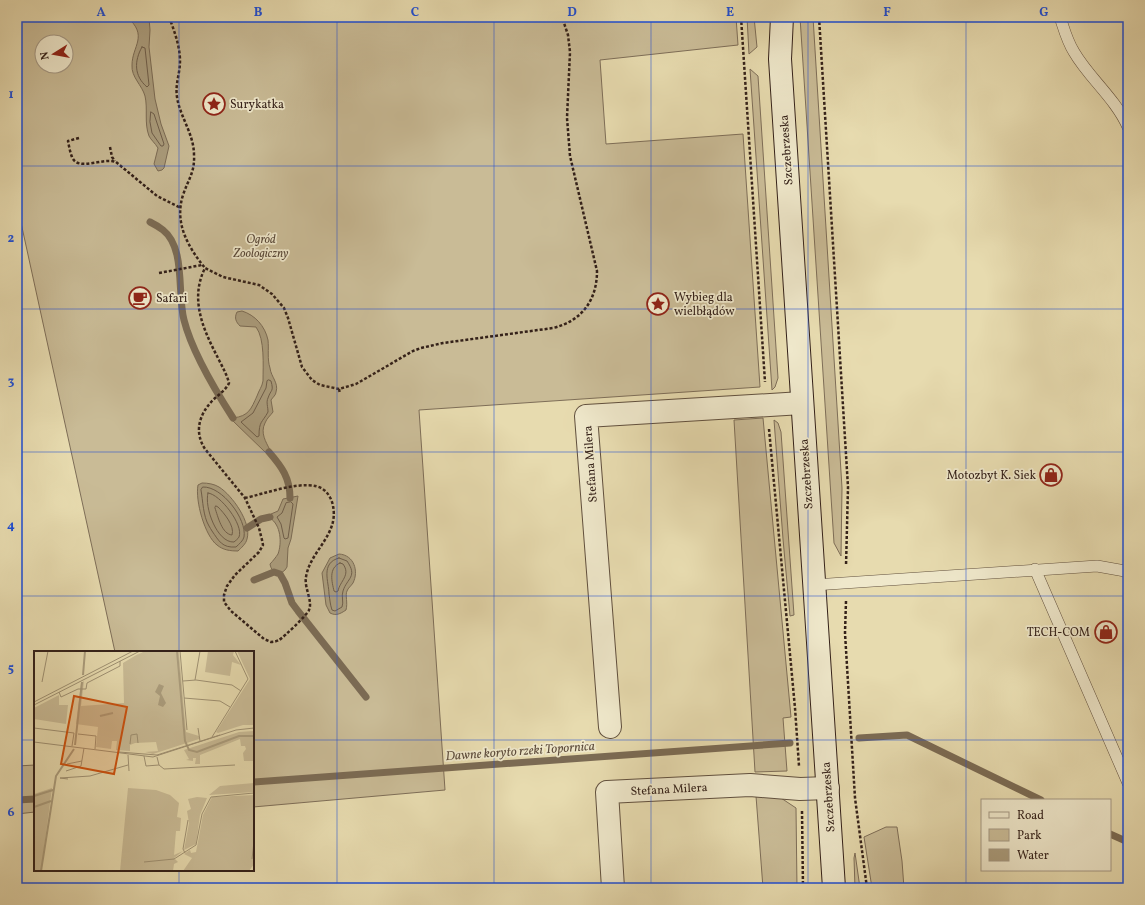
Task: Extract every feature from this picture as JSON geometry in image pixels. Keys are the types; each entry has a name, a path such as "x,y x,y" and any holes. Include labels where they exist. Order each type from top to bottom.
{"street":[{"name":"Szczebrzeska","path":"772,17 780,59"},
{"name":"Szczebrzeska","path":"782,17 780,59 834,888"},
{"name":"Stefana Milera","path":"610,727 586,416 802,403"},
{"name":"Stefana Milera","path":"613,888 607,792 750,785 800,789 828,788"}],"lane":[{"path":"1060,17 1067,38 1074,52 1109,96 1128,127"},
{"path":"814,585 1097,566 1128,574"},
{"path":"1035,570 1128,783"}],"path":[{"path":"169,17 180,60 176,86 178,102 194,146 192,177 184,194 181,208 185,238 203,266 223,277 259,285 272,294 284,308 302,367 312,380 320,385 339,389 356,384 413,351 421,348 562,326 584,311 596,287 598,271 570,156 567,118 570,52 568,35 562,17"},
{"path":"741,17 766,385"},
{"path":"819,17 848,487 845,633 855,798 866,888"},
{"path":"79,138 68,141 72,158 75,162 80,164 111,160 116,162"},
{"path":"110,147 112,156 116,162 157,196 181,208"},
{"path":"159,273 203,266"},
{"path":"203,266 199,286 199,316 229,383 202,414 199,430 200,440 205,449 245,498 259,528 262,540 261,548 235,575 227,586 224,595 224,602 228,608 267,642 271,642 279,640 309,612 310,605 305,583 308,566 328,535 333,523 334,509 330,497 324,490 316,486 297,486 245,498"},
{"path":"339,389 340,394"},
{"path":"769,425 795,708 799,769"},
{"path":"802,814 803,888"}],"green space":[{"name":"Ogród Zoologiczny","path":"17,17 736,17 738,45 600,60 606,144 743,134 760,387 419,410 445,790 254,807 254,651 115,651 17,209"},
{"path":"747,17 754,17 757,47 749,54"},
{"path":"800,17 813,17 842,488 841,556 834,543"},
{"path":"750,69 758,76 778,378 775,387 772,390"},
{"path":"763,418 791,717 783,718 787,771 755,772 734,420"},
{"path":"774,420 778,423 781,432 794,615 790,616 783,539"},
{"path":"34,765 34,812 17,814 17,766"},
{"path":"756,796 781,798 796,808 797,888 763,888"},
{"path":"886,827 897,827 904,888 872,888 864,837"},
{"path":"855,853 860,888 855,888"}],"water":[{"path":"127,17 149,18 149,47 155,99 161,124 169,146 164,168 158,171 154,164 158,148 150,137 148,131 145,96 132,69 133,58 138,41 137,30 134,24"},
{"path":"242,311 255,318 267,335 269,365 276,383 276,394 271,400 273,412 266,421 263,430 264,437 270,450 268,453 265,452 233,421 233,418 243,416 249,411 263,381 263,353 261,338 256,327 240,326 237,323 236,314 237,312"},
{"path":"202,483 219,487 230,496 240,510 247,525 248,532 246,543 238,551 227,550 219,547 209,534 202,518 198,500 198,485"},
{"path":"298,496 291,539 288,548 287,567 280,574 271,568 270,564 278,554 280,534 274,521 270,518 271,514 278,511 283,499"},
{"path":"339,554 352,560 355,569 355,578 346,593 346,610 334,614 330,613 326,605 322,573 330,558"}],"waterway":[{"path":"150,222 163,230 170,238 175,248 180,272 182,309 192,345 233,418"},
{"path":"269,452 278,463 287,479 290,498"},
{"path":"247,528 261,519 270,517"},
{"path":"254,580 274,572 280,574 292,603 366,697"},
{"name":"Dawne koryto rzeki Topornica","path":"859,738 907,735 1039,799"},
{"name":"Dawne koryto rzeki Topornica","path":"254,782 790,743"},
{"name":"Dawne koryto rzeki Topornica","path":"17,800 34,799"},
{"name":"Dawne koryto rzeki Topornica","path":"1111,834 1128,842"}],"place":[{"name":"Surykatka","path":"214,104"},
{"name":"Safari","path":"140,298"},
{"name":"Wybieg dla wielbłądów","path":"658,304"},
{"name":"Motozbyt K. Siek","path":"1051,475"},
{"name":"TECH-COM","path":"1106,632"}]}
